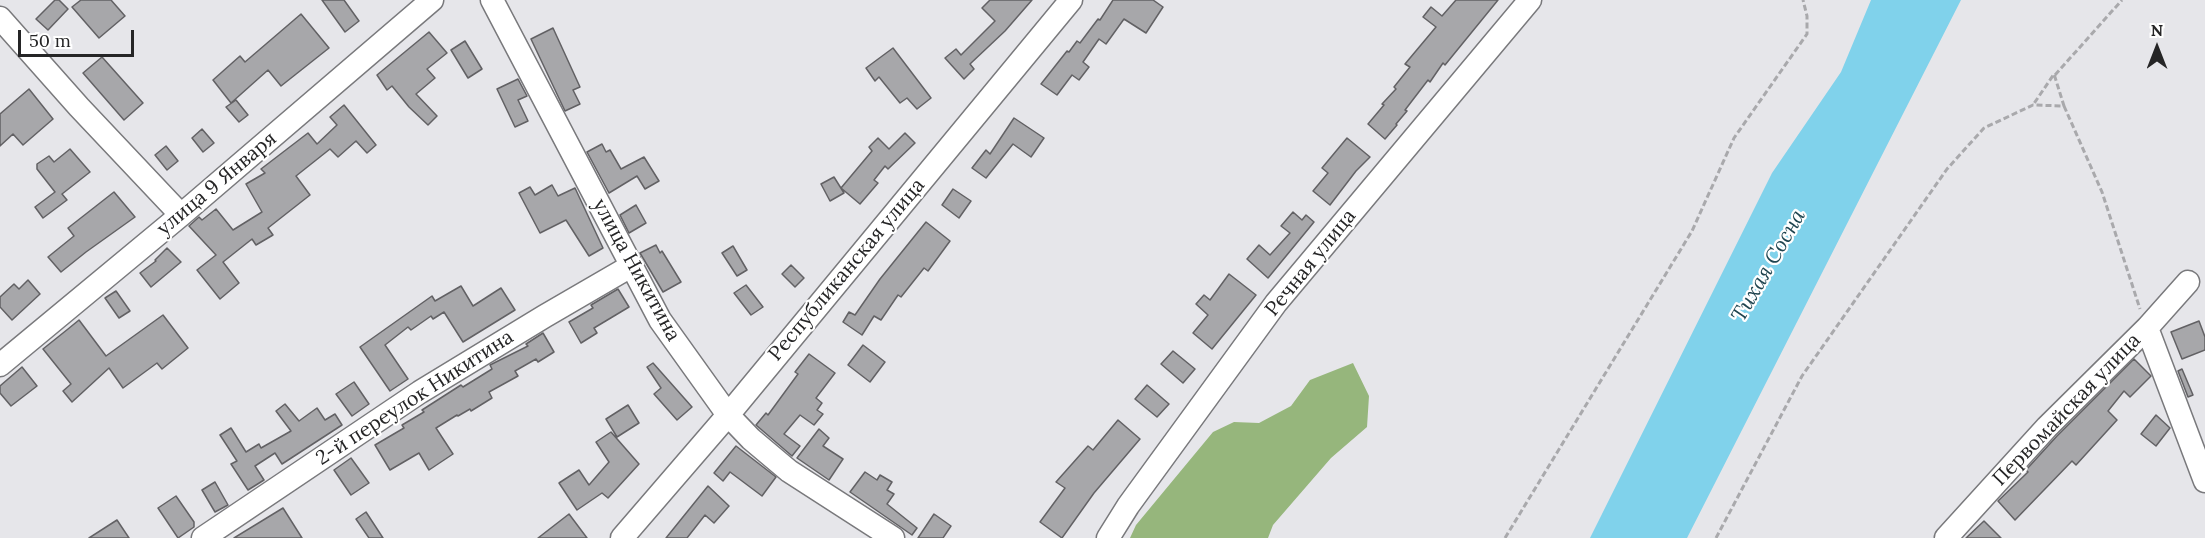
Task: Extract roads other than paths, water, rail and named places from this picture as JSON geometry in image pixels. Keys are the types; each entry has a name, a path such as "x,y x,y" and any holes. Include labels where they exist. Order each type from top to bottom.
{"street":[{"name":"улица 9 Января","path":"0,365 181,215 432,0"},
{"name":"улица Никитина","path":"492,0 660,320 728,415 751,439 789,471 892,538"},
{"name":"Республиканская улица","path":"622,538 728,415 1071,0"},
{"name":"Речная улица","path":"1108,538 1128,506 1276,303 1530,0"},
{"path":"0,18 79,107 181,215"},
{"name":"2-й переулок Никитина","path":"203,538 420,392 631,266"},
{"name":"Первомайская улица","path":"1946,538 2047,427 2146,328 2188,282"},
{"path":"2146,328 2205,481"}],"water":[{"name":"Тихая Сосна","path":"1871,0 1961,0 1687,538 1590,538 1772,173 1841,72"}]}
